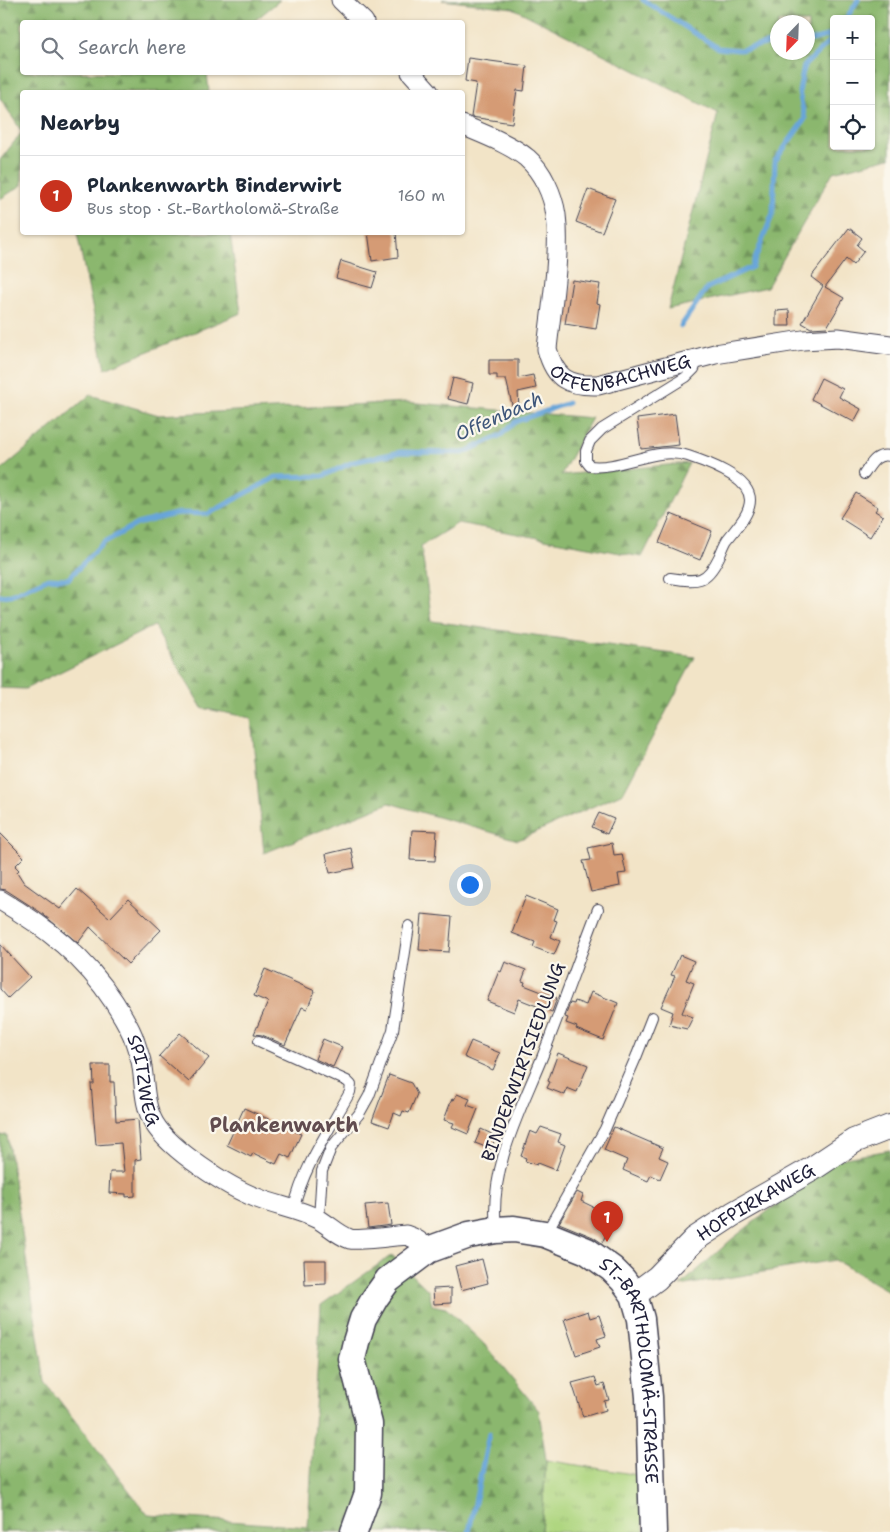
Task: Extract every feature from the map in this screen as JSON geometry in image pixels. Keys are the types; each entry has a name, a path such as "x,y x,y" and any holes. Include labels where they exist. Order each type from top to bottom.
{"main road":[{"name":"ST.-BARTHOLOMÄ-STRASSE","path":"354,1532 368,1493 369,1424 352,1359 363,1319 388,1280 428,1250 469,1234 514,1229 545,1234 561,1239 599,1259 623,1280 634,1295 641,1319 649,1397 653,1532"}],"street":[{"path":"341,0 362,20"},
{"path":"414,75 427,90"},
{"name":"OFFENBACHWEG","path":"465,126 498,141 526,158 540,173 550,195 556,215 557,252 547,349 555,370 563,378 580,386 598,385 715,354 803,340 838,338 890,345"},
{"name":"SPITZWEG","path":"0,900 20,912 69,948 101,982 124,1016 134,1039 141,1061 148,1111 154,1124 180,1151 240,1191 294,1208 319,1219 351,1239 406,1235 415,1237 428,1250"},
{"name":"HOFPIRKAWEG","path":"634,1295 657,1278 695,1239 733,1214 812,1169 854,1141 890,1127"}],"lane":[{"path":"670,578 695,582 707,576 714,567 726,541 736,530 747,511 750,501 747,490 738,479 724,470 686,455 668,454 600,468 590,466 586,461 586,451 590,441 602,429 686,377 694,369 698,358"},
{"path":"864,474 874,460 882,456 890,456"},
{"name":"BINDERWIRTSIEDLUNG","path":"496,1230 494,1212 496,1189 500,1165 508,1139 543,1054 598,909"},
{"path":"319,1219 322,1171 331,1148 359,1114 369,1096 392,1030 409,926"},
{"path":"545,1234 605,1129 652,1017"},
{"path":"259,1041 348,1081 351,1085 346,1099 315,1155 294,1208"}],"green space":[{"path":"0,0 280,0 255,20 20,20 20,75 207,75 209,90 20,90 20,129 0,98"},
{"path":"442,0 890,0 890,158 833,172 767,287 668,309 718,113 513,8"},
{"path":"20,135 20,186 0,199 0,160"},
{"path":"77,235 230,235 241,313 105,369"},
{"path":"90,395 159,415 406,402 592,418 561,475 689,463 642,557 458,523 421,546 432,621 695,657 623,793 518,840 389,803 264,853 251,718 202,708 154,626 25,689 0,688 0,471"},
{"path":"7,1135 45,1382 148,1515 308,1527 321,1305 392,1255 429,1291 432,1305 446,1308 484,1344 539,1411 546,1460 541,1532 0,1532 0,1136"},
{"path":"890,1150 890,1292 835,1260 680,1286 732,1239 834,1160"},
{"path":"546,1460 638,1475 644,1532 541,1532"}],"building":[{"path":"468,58 527,66 524,91 517,90 512,123 471,117 476,83 465,81"},
{"path":"588,189 615,199 602,232 576,222"},
{"path":"849,228 862,238 857,245 864,251 853,265 846,259 825,287 844,298 827,327 811,328 802,323 823,286 811,277"},
{"path":"368,235 396,235 398,257 372,261"},
{"path":"341,261 377,272 372,288 336,278"},
{"path":"572,280 600,284 597,303 600,304 596,329 565,324"},
{"path":"789,310 790,326 776,326 776,311"},
{"path":"489,360 518,360 518,378 533,375 536,388 518,392 519,408 513,409 506,379 497,379 497,375 489,375"},
{"path":"453,378 473,383 468,404 448,399"},
{"path":"821,378 843,389 839,397 861,409 854,422 811,399"},
{"path":"675,414 679,445 641,449 637,419"},
{"path":"856,493 878,507 875,511 883,516 870,537 840,518"},
{"path":"671,514 712,531 700,560 659,543"},
{"path":"599,813 614,819 607,834 592,827"},
{"path":"412,830 437,831 435,861 410,860"},
{"path":"0,833 24,857 15,866 19,870 17,872 24,883 60,909 77,889 110,918 128,899 161,930 128,964 90,927 78,943 40,912 6,890 0,889"},
{"path":"612,843 614,855 622,854 626,873 618,874 620,886 591,892 583,861 591,860 588,848"},
{"path":"351,848 355,868 330,873 326,854"},
{"path":"526,896 558,909 554,920 557,921 551,937 560,941 554,955 533,947 535,942 512,933"},
{"path":"422,914 452,917 449,952 419,950"},
{"path":"0,944 30,977 8,998 0,989"},
{"path":"680,955 694,961 686,980 694,983 682,1013 693,1017 687,1029 669,1025 673,1012 661,1007 675,976 671,975"},
{"path":"505,962 526,970 522,981 525,982 524,985 557,998 552,1012 519,999 514,1012 487,1001 499,971 501,972"},
{"path":"265,969 315,991 307,1009 302,1007 285,1045 262,1035 254,1034 268,1002 254,996"},
{"path":"591,992 618,1003 603,1040 566,1023 568,1018 565,1017 570,1003 574,1004 575,1001 586,1005"},
{"path":"180,1033 209,1058 189,1082 159,1056"},
{"path":"323,1039 342,1047 333,1067 315,1059"},
{"path":"471,1041 500,1053 493,1070 464,1057"},
{"path":"558,1053 588,1065 577,1092 567,1088 565,1095 547,1088"},
{"path":"93,1065 110,1065 110,1082 114,1082 116,1121 138,1119 141,1159 135,1160 135,1196 126,1197 126,1194 109,1193 110,1172 124,1172 121,1143 96,1145 91,1084 94,1084"},
{"path":"389,1075 411,1083 417,1094 409,1113 403,1111 401,1116 394,1113 389,1127 372,1121"},
{"path":"457,1094 470,1099 467,1105 478,1109 468,1134 452,1127 454,1123 444,1120 452,1099 454,1100"},
{"path":"244,1108 301,1134 290,1158 281,1154 276,1164 253,1153 251,1157 227,1145"},
{"path":"541,1127 561,1134 558,1142 565,1145 556,1170 538,1163 537,1165 525,1161 526,1158 521,1156 530,1131 537,1134"},
{"path":"614,1127 663,1148 659,1157 668,1161 660,1179 651,1175 648,1181 623,1170 627,1160 604,1150"},
{"path":"481,1129 496,1136 491,1149 475,1143"},
{"path":"577,1192 583,1195 581,1201 614,1217 602,1243 593,1237 559,1223"},
{"path":"388,1203 391,1225 368,1228 365,1205"},
{"path":"482,1259 488,1283 461,1290 455,1266"},
{"path":"304,1260 326,1260 326,1284 305,1285"},
{"path":"451,1288 451,1303 434,1304 433,1289"},
{"path":"588,1311 590,1318 599,1315 606,1336 597,1339 600,1347 576,1355 564,1319"},
{"path":"595,1377 598,1386 604,1384 609,1400 604,1401 606,1410 583,1417 572,1383"}],"waterway":[{"path":"643,0 718,48 740,50 770,43"},
{"name":"Offenbach","path":"849,15 858,0"},
{"path":"815,39 830,35"},
{"name":"Offenbach","path":"681,326 707,288 752,267 773,213 775,161 805,119 799,92 804,66 830,41"},
{"name":"Offenbach","path":"0,596 11,595 49,578 68,579 103,543 137,524 179,513 208,514 276,477 323,476 353,462 401,452 463,453 501,435 515,422 568,403"},
{"path":"469,1532 489,1434"}],"place":[{"name":"Plankenwarth Binderwirt","path":"607,1242"}],"district":[{"name":"Plankenwarth","path":"284,1125"}]}
